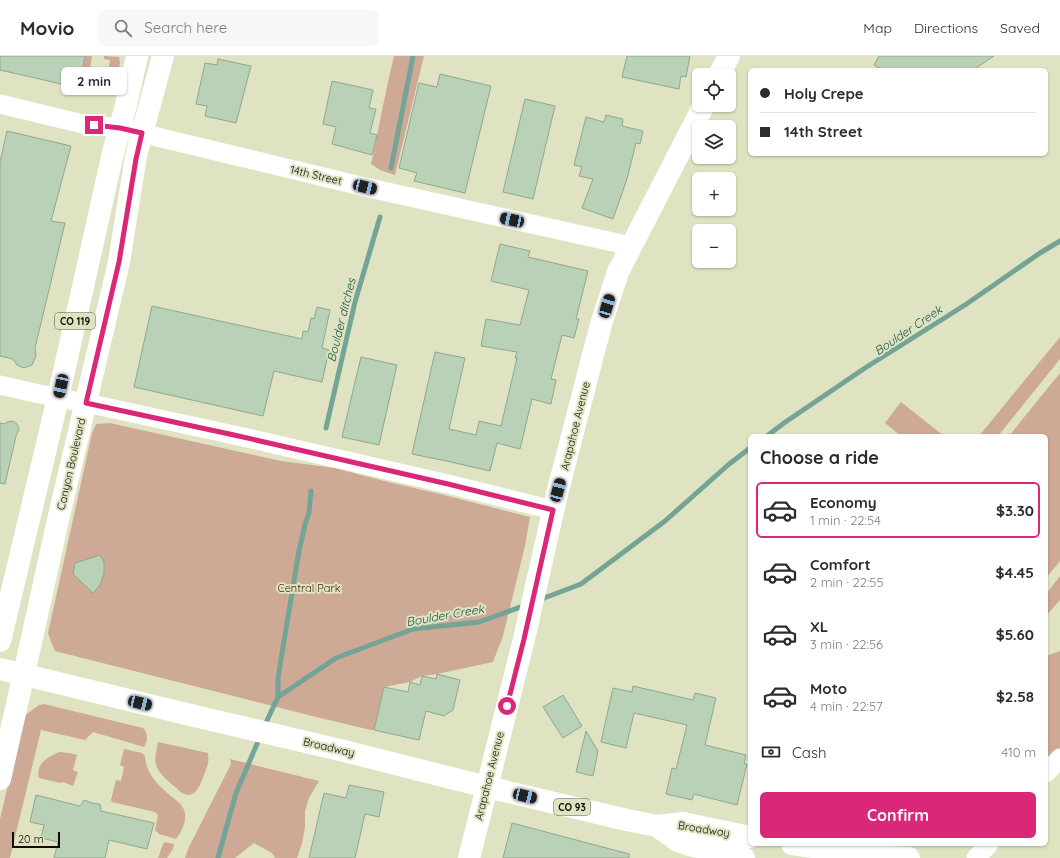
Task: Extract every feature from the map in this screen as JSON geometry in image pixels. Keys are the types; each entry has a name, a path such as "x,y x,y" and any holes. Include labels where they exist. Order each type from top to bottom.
{"main road":[{"name":"CO 119","path":"0,641 58,398 113,153 137,56"},
{"name":"Canyon Boulevard","path":"0,779 77,435 119,262 136,159 163,56"},
{"path":"723,68 729,56"},
{"name":"Arapahoe Avenue","path":"469,858 524,639 553,510 602,321 618,272 700,112"},
{"name":"Broadway","path":"0,669 340,750 487,787 657,826 683,823 748,836"},
{"name":"Broadway","path":"657,826 678,841 744,858"},
{"path":"800,846 817,850 909,858"}],"street":[{"name":"14th Street","path":"0,104 83,124 120,128 359,186 631,246"},
{"path":"0,385 395,472 553,510"},
{"path":"1048,771 1060,758"},
{"path":"976,858 987,846"}],"green space":[{"path":"85,56 92,56 89,75 93,76 91,89 79,88"},
{"path":"104,56 119,57 120,63 115,87 99,85 100,78 107,78 110,60 104,59"},
{"path":"394,56 424,56 395,175 380,170 371,164"},
{"path":"1060,337 1060,359 1000,434 981,434"},
{"path":"1060,373 1060,561 1048,576 1048,434 1011,434"},
{"path":"901,402 941,434 899,434 885,423"},
{"name":"Central Park","path":"110,423 281,461 335,468 530,517 525,546 503,636 493,662 422,676 410,682 384,687 374,730 371,730 55,651 48,633 92,433 96,424"},
{"path":"1060,576 1060,600 1048,614 1048,591"},
{"path":"1060,651 1060,756 1048,769 1048,655"},
{"path":"44,704 143,728 147,735 146,742 144,747 93,732 85,740 41,730 10,858 0,858 0,819 24,716 39,705"},
{"path":"158,742 208,753 208,762 204,775 198,788 191,795 182,793 167,780 157,768 155,759"},
{"path":"124,749 142,753 145,756 148,769 154,780 184,809 184,822 176,839 159,834 155,830 158,815 155,812 112,802 111,800 116,780 121,781 124,767 120,765"},
{"path":"59,752 77,755 73,770 78,772 73,786 63,782 60,783 39,778 39,769 43,762"},
{"path":"230,759 319,781 309,798 305,811 305,827 297,858 275,858 272,853 254,843 235,858 185,858 189,847 231,764"},
{"path":"165,842 174,844 173,849 167,858 158,858 163,844"}],"building":[{"path":"0,56 85,56 79,88 0,70"},
{"path":"627,56 690,56 686,77 681,76 679,89 622,77"},
{"path":"879,56 994,56 976,68 879,68 874,65"},
{"path":"218,59 251,66 236,123 205,116 207,106 196,104 205,63 217,65"},
{"path":"440,74 491,86 465,193 414,181 417,173 399,168 419,83 437,87"},
{"path":"332,81 373,90 369,108 376,109 370,133 377,135 372,155 332,144 336,127 323,124"},
{"path":"525,99 555,106 533,199 503,192"},
{"path":"606,115 623,119 622,126 643,131 640,144 636,143 627,179 613,219 582,208 593,179 579,176 582,167 574,165 586,117 604,122"},
{"path":"7,131 71,146 51,221 65,223 35,348 36,356 32,365 24,368 17,365 13,359 0,356 0,162"},
{"path":"500,244 530,251 528,257 588,271 576,319 579,319 574,338 562,335 551,379 556,380 551,404 532,399 520,449 497,443 490,471 412,454 435,352 465,358 449,429 476,435 479,421 501,426 517,358 515,358 517,352 481,346 486,319 520,325 529,290 491,281"},
{"path":"152,306 302,339 303,331 308,332 311,318 314,319 317,307 330,310 322,348 329,350 322,382 274,371 263,416 134,387"},
{"path":"361,357 397,365 379,445 342,437"},
{"path":"13,421 17,424 19,429 5,484 0,483 0,423 5,424"},
{"path":"100,555 104,562 104,574 100,585 93,593 73,574 75,563"},
{"path":"437,674 460,680 453,710 444,716 426,711 419,740 374,730 384,687 408,692 410,682 420,685 422,676 436,679"},
{"path":"633,686 693,700 695,693 716,698 705,745 746,755 744,764 747,764 737,805 694,794 692,800 666,794 672,768 676,769 687,725 634,713 626,748 601,742 613,688 632,692"},
{"path":"563,695 582,726 563,738 543,707"},
{"path":"586,731 598,751 593,776 576,772"},
{"path":"349,785 384,792 379,817 365,814 355,858 309,858 324,793 346,798"},
{"path":"36,795 80,806 84,800 100,804 101,811 154,823 147,849 109,840 105,858 54,858 58,842 41,838 44,825 30,822"},
{"path":"512,823 629,854 629,858 503,858"}],"waterway":[{"name":"Boulder ditches","path":"391,168 413,56"},
{"name":"Boulder ditches","path":"326,428 355,302 380,217"},
{"name":"Boulder Creek","path":"770,434 865,368 965,305 1040,253 1060,241"},
{"name":"Boulder Creek","path":"539,600 581,584 665,521 728,465 748,450"},
{"name":"Boulder ditches","path":"278,697 278,679 281,659 299,551 309,513 311,491"},
{"name":"Boulder Creek","path":"264,727 278,697 336,658 413,629 479,622 526,605"},
{"name":"Boulder Creek","path":"218,858 236,793 260,737"}],"route":[{"path":"94,125 120,128 142,133 136,159 119,262 86,403 448,484 553,510 524,639 507,706"}]}
